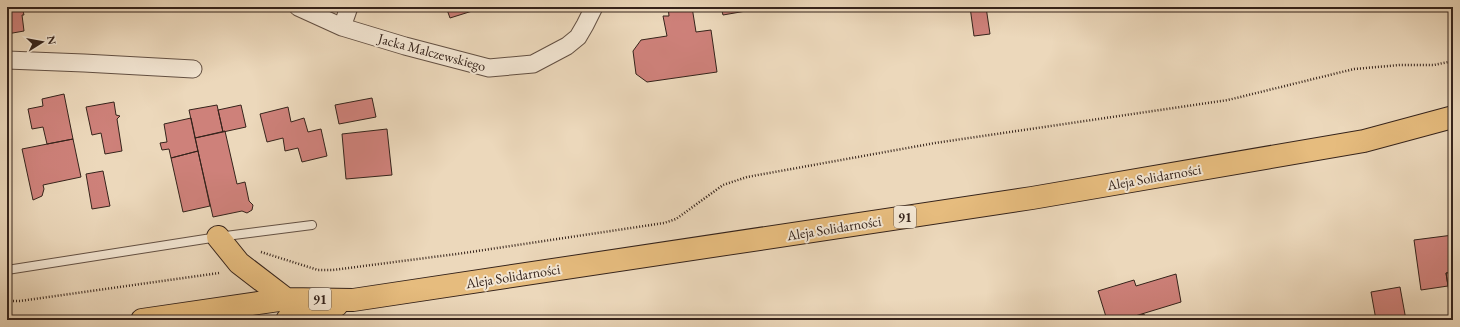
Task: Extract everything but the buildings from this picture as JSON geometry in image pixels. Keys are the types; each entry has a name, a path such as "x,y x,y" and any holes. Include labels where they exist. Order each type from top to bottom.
{"main road":[{"name":"Aleja Solidarności","path":"287,320 295,319 354,300 1032,198 1364,142 1453,117"},
{"path":"218,237 239,263 286,299"},
{"name":"Aleja Solidarności","path":"142,320 286,299 354,300"}],"street":[{"name":"Jacka Malczewskiego","path":"298,7 342,27 405,46 489,68 533,64 566,46 578,37 594,7"},
{"path":"342,27 349,7"},
{"path":"7,60 193,69"}],"lane":[{"path":"7,270 218,237 312,225"}],"path":[{"path":"7,301 20,301 230,271 245,256 257,252 265,253 318,270 338,270 664,224 676,219 723,185 747,178 935,143 1228,100 1354,69 1400,65 1434,65 1453,61"}]}
